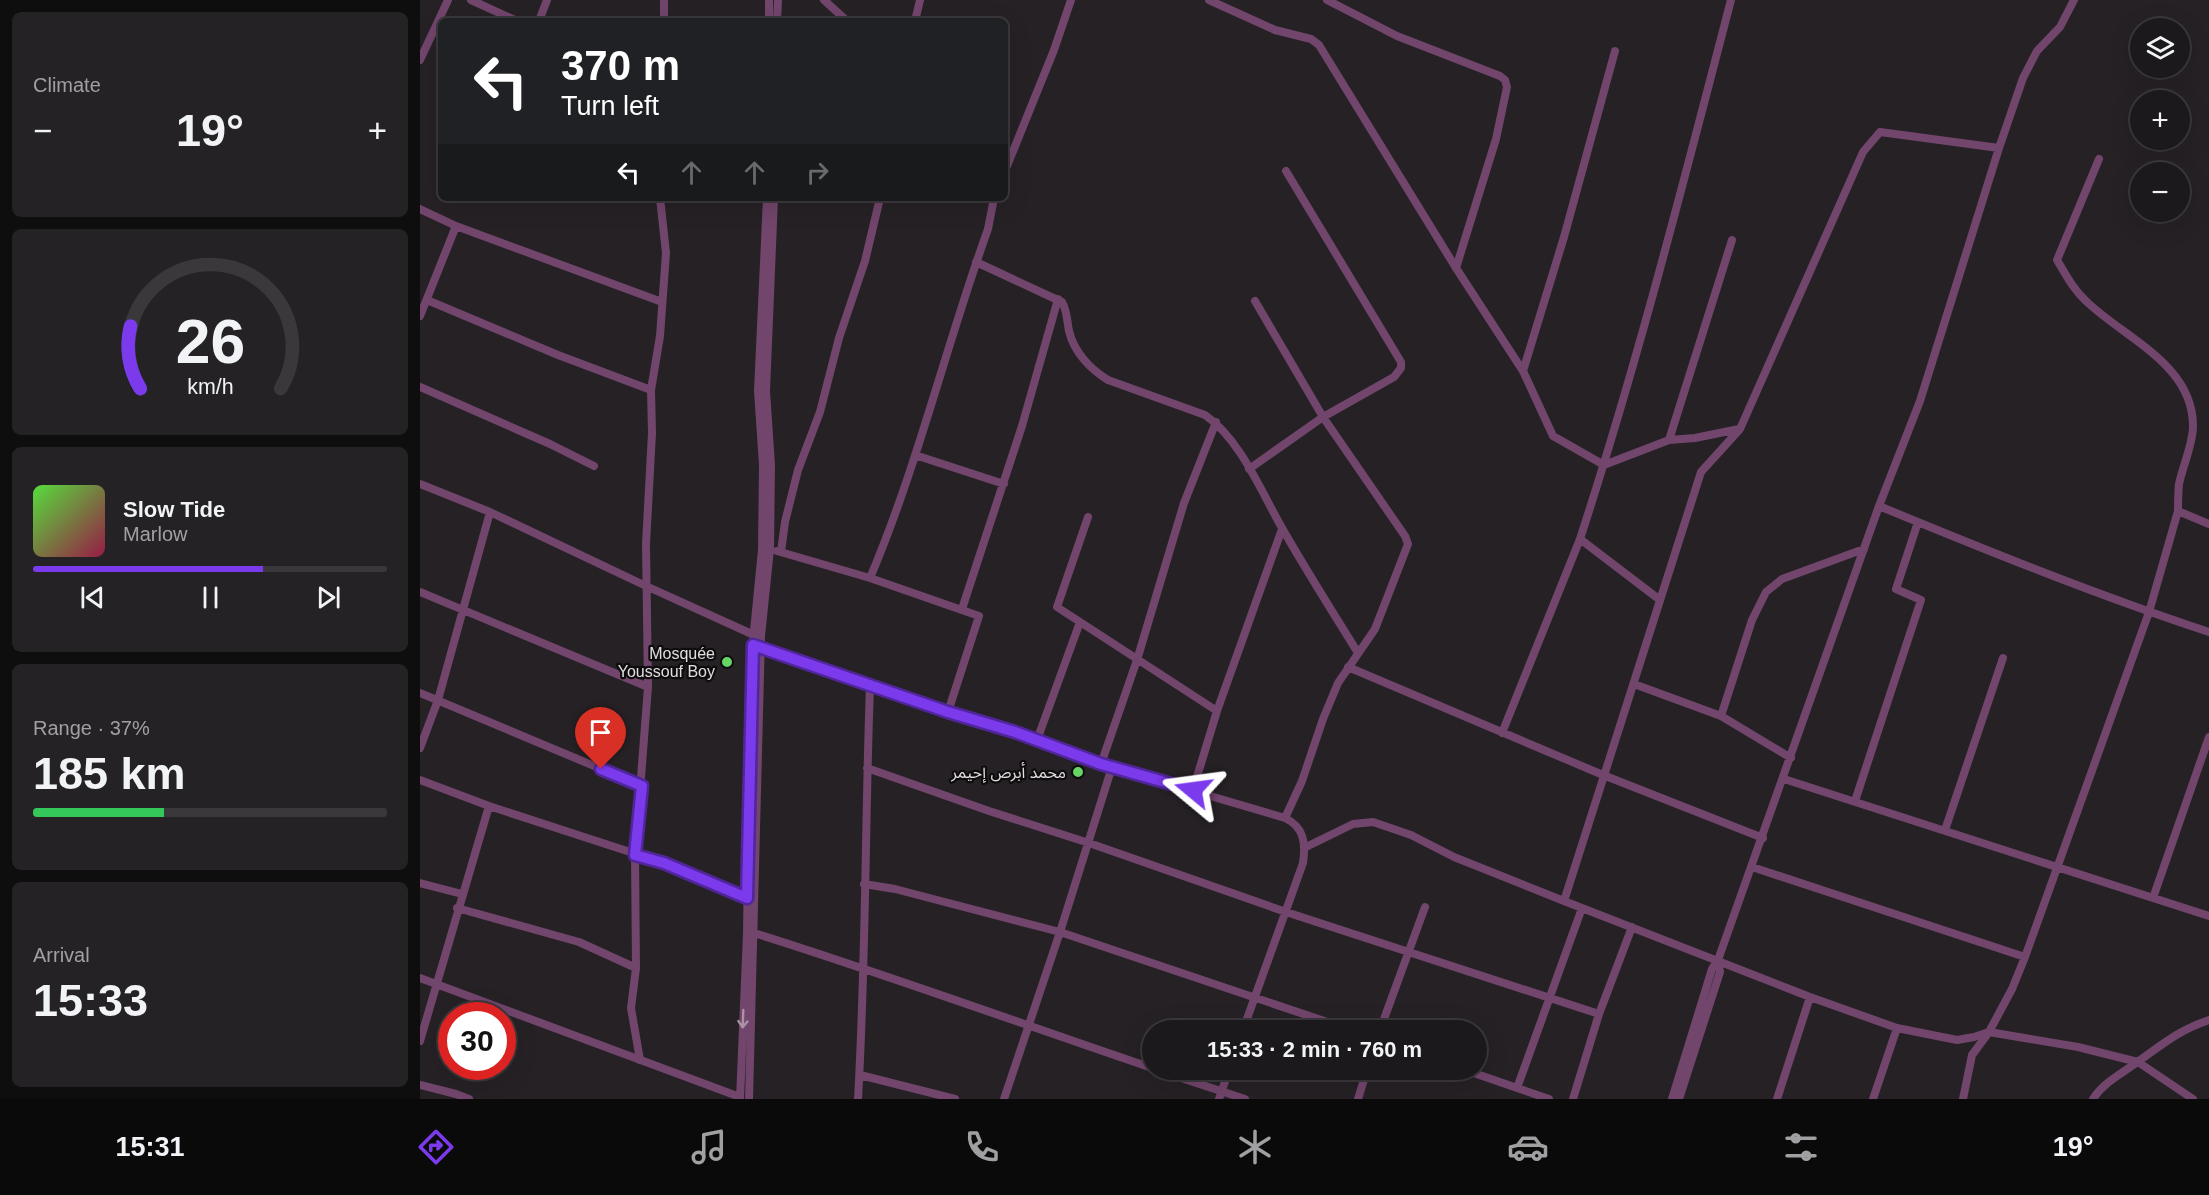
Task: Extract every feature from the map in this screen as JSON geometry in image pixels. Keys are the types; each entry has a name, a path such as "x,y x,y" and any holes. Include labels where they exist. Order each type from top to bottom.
{"street":[{"path":"440,18 448,0"},
{"path":"471,0 510,18"},
{"path":"540,18 548,0"},
{"path":"664,0 664,18"},
{"path":"769,0 769,18"},
{"path":"777,18 778,0"},
{"path":"824,0 844,18"},
{"path":"916,18 920,0"},
{"path":"1008,164 1054,50 1071,0"},
{"path":"1209,0 1275,30 1311,39 1319,45 1456,268 1523,371 1553,436 1604,465"},
{"path":"1327,0 1396,36 1500,76 1505,80 1507,87 1496,139 1456,268"},
{"path":"1502,733 1580,539 1604,465 1665,255 1731,0"},
{"path":"1672,1099 1712,969 1718,960 1763,838 1879,506 1920,401 1999,148 2024,78 2037,51 2060,27 2074,0"},
{"path":"420,60 438,21"},
{"path":"1523,371 1564,237 1615,51"},
{"path":"1564,902 1701,472 1740,429 1863,152 1880,132 1999,148"},
{"path":"1963,1099 1972,1054 1989,1032 2012,989 2025,957 2149,612 2178,512 2179,487 2193,427 2190,403 2177,379 2161,360 2086,301 2071,285 2058,260 2099,159"},
{"path":"1249,469 1323,417 1394,377 1401,368 1401,362 1286,171"},
{"path":"640,1060 631,1008 636,968 635,855 648,687 646,586 652,433 651,390 660,336 666,253 660,201"},
{"path":"749,1099 754,933 757,647 754,635 762,550 763,465 758,391 767,201"},
{"path":"420,978 740,1098 757,647 770,549 771,465 766,391 774,201"},
{"path":"781,552 785,522 798,470 820,411 839,338 865,261 879,201"},
{"path":"870,578 888,536 915,455 988,229 993,201"},
{"path":"420,209 456,225 662,302"},
{"path":"420,316 456,225"},
{"path":"1669,440 1732,240"},
{"path":"976,262 1058,299 1064,306 1074,345 1080,355 1100,375 1108,380 1205,415 1216,422 1249,469 1282,529 1358,653"},
{"path":"962,609 1004,484 1058,299"},
{"path":"428,300 529,343 651,390"},
{"path":"1255,301 1323,417 1405,536 1408,544 1375,629 1338,683 1302,781 1285,818"},
{"path":"420,387 550,444 594,466"},
{"path":"1101,764 1137,660 1184,503 1216,422"},
{"path":"1604,465 1669,440 1695,438 1740,429"},
{"path":"915,455 1004,484"},
{"path":"420,484 490,512 754,635"},
{"path":"1879,506 2008,559 2209,632"},
{"path":"420,748 438,700 490,512"},
{"path":"2178,512 2209,524"},
{"path":"1088,517 1057,607 1217,711"},
{"path":"1855,801 1921,600 1896,590 1918,522"},
{"path":"1193,790 1217,711 1282,529"},
{"path":"1580,539 1660,600"},
{"path":"770,549 870,578 979,616 948,712"},
{"path":"1721,716 1752,620 1766,592 1782,579 1864,549"},
{"path":"420,592 648,687"},
{"path":"1037,740 1080,622"},
{"path":"757,647 1037,740 1101,764 1193,790 1292,822 1303,836 1306,847 1303,862 1247,1020"},
{"path":"1945,830 2003,658"},
{"path":"1348,667 1603,775 1763,838"},
{"path":"1634,684 1721,716 1791,758"},
{"path":"858,1099 864,970 864,884 870,686"},
{"path":"420,693 642,786"},
{"path":"2153,898 2209,737"},
{"path":"1004,1099 1112,767"},
{"path":"867,768 1407,953 1599,1014"},
{"path":"1784,779 2209,916"},
{"path":"420,780 489,806 664,863 747,898"},
{"path":"420,1041 457,908 489,806"},
{"path":"1306,847 1353,824 1373,822 1411,835 1564,902 1897,1028 1957,1040 1989,1032 2078,1047 2138,1062 2193,1099"},
{"path":"1752,867 2025,957"},
{"path":"420,883 462,894"},
{"path":"864,884 895,889 1060,932 1321,1020"},
{"path":"457,908 579,942 636,968"},
{"path":"1384,1020 1425,908"},
{"path":"1517,1088 1582,908"},
{"path":"1573,1099 1599,1014 1632,927"},
{"path":"754,933 979,1007 1142,1065"},
{"path":"1679,1099 1720,972 1718,960"},
{"path":"1777,1099 1810,997"},
{"path":"2093,1099 2106,1084 2163,1042 2185,1029 2209,1020"},
{"path":"1873,1099 1897,1028"},
{"path":"860,1075 955,1099"},
{"path":"1487,1078 1549,1099"},
{"path":"1182,1080 1220,1095 1245,1099"},
{"path":"1220,1095 1225,1080"},
{"path":"1358,1099 1364,1080"},
{"path":"420,1085 469,1099"}],"place":[{"name":"Mosquée Youssouf Boy","path":"727,662"},
{"name":"محمد أبرص إحيمر","path":"1078,772"}],"route":[{"path":"601,769 642,786 635,855 693,874 747,898 753,645 948,712 1015,732 1101,764 1193,790"}]}
